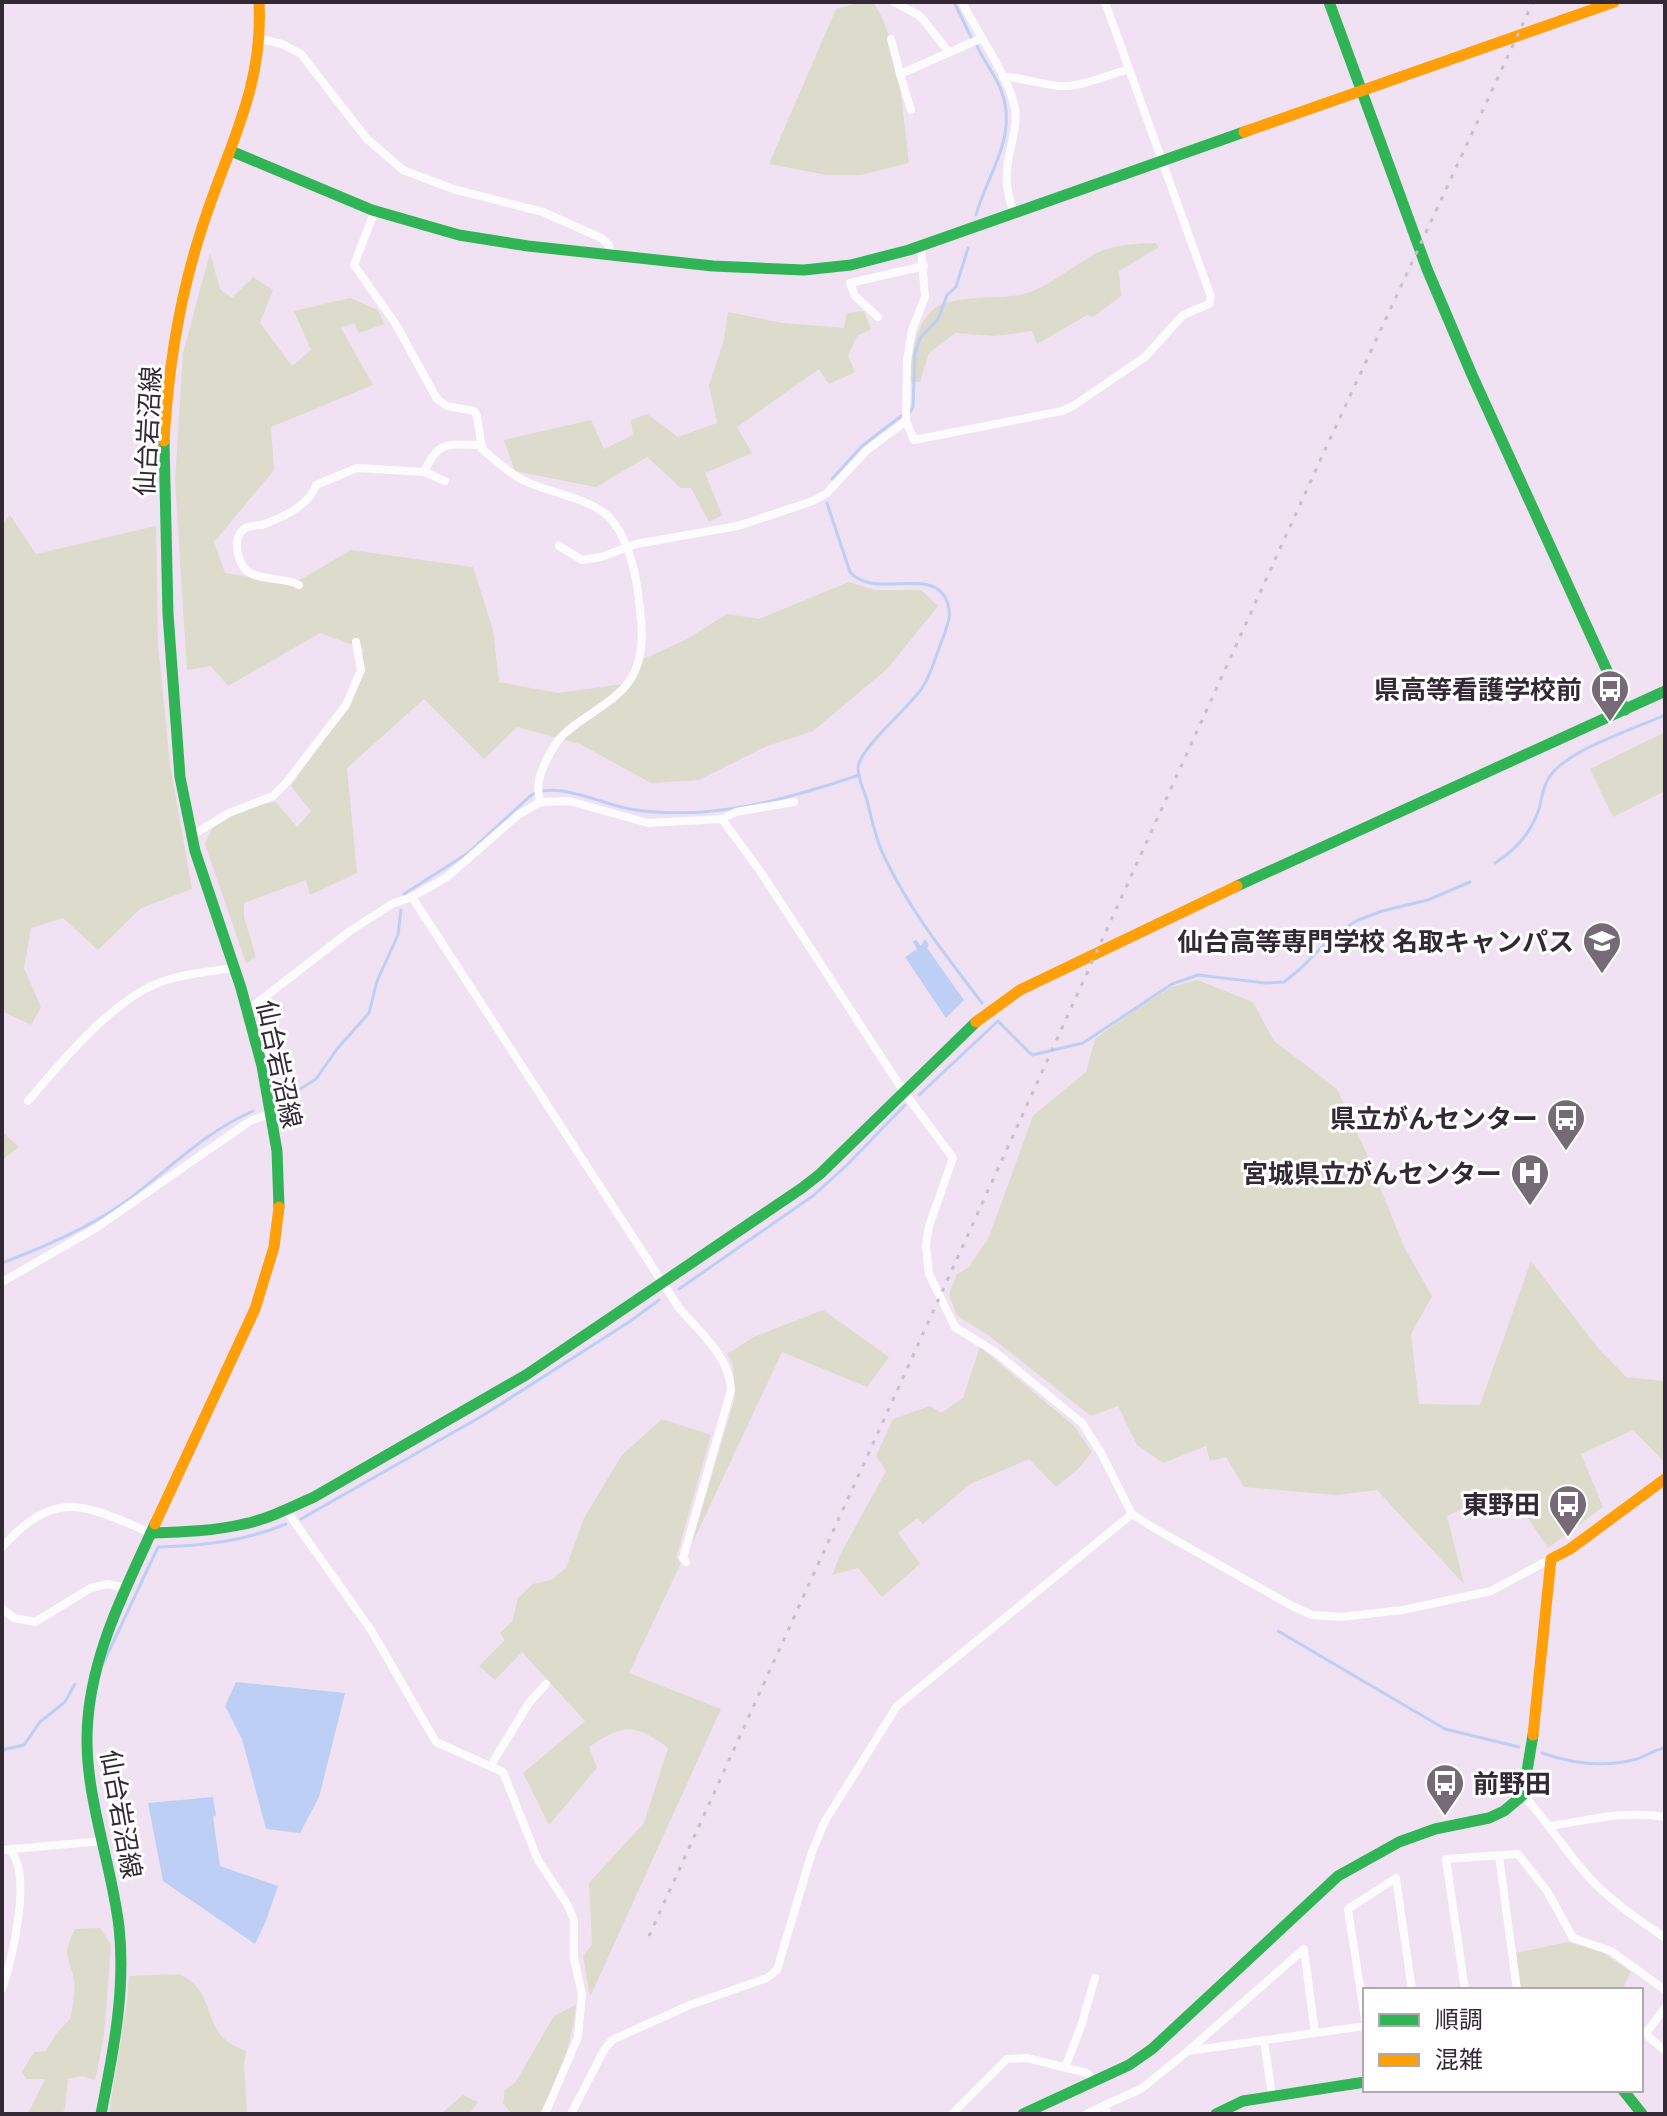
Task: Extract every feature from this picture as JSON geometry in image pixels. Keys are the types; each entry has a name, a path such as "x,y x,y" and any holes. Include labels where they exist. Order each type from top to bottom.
{"street":[{"name":"仙台岩沼線","path":"101,2114 122,1961 116,1901 88,1764 88,1705 105,1636 251,1318 273,1259 280,1207 279,1169 248,1010 191,836 181,780 172,695 164,447 170,380 190,273 202,228 255,76 261,39 259,2"},
{"path":"894,2 920,16 949,52"},
{"path":"962,2 1003,77 1015,108 1015,129 1007,170 1008,198 1014,214"},
{"path":"921,246 925,297 912,330 907,361 906,421 914,440 1062,411 1097,392 1145,357 1183,315 1209,304 1211,297 1105,2"},
{"path":"1329,2 1427,269 1625,710"},
{"path":"231,151 317,189 456,235 741,269 787,271 845,265 921,246 1614,2"},
{"path":"261,39 282,44 301,54 366,138 403,170 453,189 557,218 601,238 609,245 610,254"},
{"path":"891,39 911,110"},
{"path":"900,74 980,39"},
{"path":"1003,77 1020,77 1058,86 1129,69"},
{"path":"248,1010 350,931 392,904 412,897 457,870 518,815 538,794 539,777 554,745 564,733 607,704 626,685 641,651 637,586 627,548 611,518 593,506 520,479 482,449 476,413 470,409 447,406 437,399 395,323 354,265 375,210"},
{"path":"845,265 855,296 878,317"},
{"path":"850,283 924,266"},
{"path":"559,546 582,560 601,557 627,548 738,526 813,501 827,493 867,450 906,421"},
{"path":"424,472 433,452 445,444 482,445"},
{"path":"299,585 290,580 253,575 245,569 238,550 239,534 243,529 263,524 299,507 313,494 316,485 357,468 424,472 445,481"},
{"path":"191,836 229,813 273,796 280,790 346,705 361,670 356,642"},
{"path":"2,1547 29,1521 49,1510 72,1505 95,1509 151,1533 230,1527 286,1510 492,1396 663,1284 811,1181 979,1020 1020,990 1201,903 1665,691"},
{"path":"538,794 648,823 722,819 736,812 794,802"},
{"path":"722,819 762,874 904,1092 953,1158 929,1226 926,1245 929,1274 955,1327 995,1352 1082,1423 1132,1514 1266,1592 1312,1615 1341,1617 1371,1615 1491,1591 1570,1549 1665,1479"},
{"path":"412,897 679,1308 724,1362 731,1379 731,1390 683,1558 686,1562"},
{"path":"28,1101 72,1051 119,1007 140,993 166,980 234,968"},
{"path":"2,1282 96,1228 250,1121 270,1114"},
{"path":"286,1510 371,1630 436,1742 503,1772 538,1860 563,1897 574,1920 574,1959 582,1994 578,2037 545,2114"},
{"path":"571,2114 612,2040 690,2005 767,1978 777,1970 812,1852 825,1821 897,1706 1132,1514"},
{"path":"1023,2114 1129,2065 1166,2038 1256,1949 1338,1876 1399,1842 1435,1829 1489,1818 1504,1811 1523,1795 1532,1745 1551,1559"},
{"path":"2,1609 14,1618 35,1622 91,1588 108,1584 126,1588"},
{"path":"491,1765 529,1703 546,1684"},
{"path":"1523,1795 1551,1826 1586,1875 1665,1938"},
{"path":"1551,1826 1620,1813 1665,1817"},
{"path":"6,1850 103,1841"},
{"path":"2,1989 19,1918 20,1888 17,1857 6,1850"},
{"path":"1465,1988 1446,1859 1518,1854 1547,1891 1573,1938 1611,1951 1665,1990"},
{"path":"1499,1856 1517,1988"},
{"path":"1363,2006 1348,1909 1396,1878 1412,1988"},
{"path":"1086,2114 1106,2110 1141,2089 1304,1949 1315,2033"},
{"path":"1065,2068 1095,1978"},
{"path":"1665,2008 1643,2032 1665,2051"},
{"path":"1188,2051 1363,2026"},
{"path":"1264,2041 1272,2095"},
{"path":"952,2114 1007,2059 1027,2058 1087,2073 1095,2082"},
{"path":"1216,2114 1243,2101 1363,2082"},
{"path":"1625,2092 1642,2114"}],"shaded area":[{"path":"872,2 888,33 898,78 909,163 861,175 827,175 769,164 836,9"},
{"path":"1155,243 1159,247 1119,271 1121,296 1093,317 1087,315 1037,344 1032,331 995,336 955,333 929,353 920,382 910,382 918,332 935,308 953,301 1028,293 1109,248"},
{"path":"210,253 220,289 232,298 253,277 273,290 260,323 292,366 311,350 294,311 350,298 378,310 384,324 359,333 354,323 341,328 373,385 271,427 274,470 214,542 225,573 293,584 351,550 473,567 493,630 499,682 558,693 623,684 635,663 687,639 727,614 759,619 849,582 875,590 921,590 938,606 887,669 813,731 767,746 699,780 651,783 580,744 517,727 484,759 424,699 347,768 357,873 310,895 306,880 244,903 244,917 256,957 246,963 205,844 214,824 246,807 276,802 297,827 311,811 291,786 348,705 364,649 320,633 228,686 211,666 187,670 175,481 183,353"},
{"path":"864,311 871,329 857,336 848,356 855,372 829,384 819,369 737,427 752,453 705,473 722,515 709,522 691,488 681,488 647,457 596,487 515,471 504,440 591,420 604,449 633,435 631,420 647,414 678,437 717,423 709,385 724,340 728,312 782,323 844,328 847,313"},
{"path":"10,515 36,554 156,526 158,644 170,765 192,889 141,908 98,950 63,918 31,928 24,968 41,1007 31,1025 2,1011 2,525"},
{"path":"1665,732 1665,791 1613,817 1590,769"},
{"path":"1197,980 1253,1002 1274,1041 1337,1089 1404,1247 1432,1296 1411,1334 1419,1404 1480,1405 1531,1261 1598,1348 1626,1377 1665,1381 1665,1463 1633,1430 1581,1454 1603,1507 1548,1548 1507,1487 1447,1516 1464,1584 1377,1490 1337,1495 1244,1487 1226,1457 1210,1461 1206,1446 1163,1463 1137,1445 1118,1406 1091,1416 988,1335 957,1316 949,1294 957,1274 969,1267 989,1237 1033,1116 1086,1072 1095,1039 1172,987"},
{"path":"2,1132 19,1147 2,1160"},
{"path":"823,1310 889,1357 867,1387 782,1352 691,1546 735,1397 733,1365 727,1354 754,1337"},
{"path":"980,1347 1074,1426 1092,1452 1078,1469 1056,1487 1029,1459 970,1484 923,1524 917,1518 898,1533 920,1564 882,1597 858,1568 832,1575 886,1471 876,1456 893,1419 930,1406 941,1413 963,1398"},
{"path":"662,1419 711,1435 676,1558 681,1563 629,1673 721,1709 590,1997 583,1956 592,1944 589,1883 644,1823 668,1748 647,1734 629,1730 611,1734 589,1747 597,1768 549,1825 523,1773 585,1721 522,1652 495,1680 479,1666 505,1640 500,1633 512,1622 518,1598 533,1584 551,1580 566,1568 584,1518 622,1455"},
{"path":"100,1928 111,1945 104,2036 95,2080 82,2076 68,2079 62,2114 31,2114 29,2112 45,2079 26,2079 22,2072 34,2052 46,2051 71,2018 74,1979 67,1954 71,1938 75,1929"},
{"path":"1568,1942 1602,1952 1631,1972 1623,1988 1521,1988 1516,1953"},
{"path":"179,1974 199,1989 220,2034 246,2051 247,2114 109,2114 129,1976"},
{"path":"576,2005 564,2060 540,2113 512,2114 503,2103 505,2090 515,2083 554,2016"},
{"path":"463,2095 478,2102 469,2114 441,2114"}],"water":[{"path":"925,939 929,945 927,948 964,1000 946,1018 905,957 917,949 913,942 916,940 921,946"},
{"path":"236,1682 345,1693 319,1797 300,1833 266,1829 242,1739 225,1706"},
{"path":"213,1797 220,1866 278,1886 255,1944 163,1881 148,1803"}],"waterway":[{"path":"954,2 972,39"},
{"path":"976,215 1000,154 1006,123 1001,90 977,46"},
{"path":"910,412 913,407 915,354 920,338 938,319 947,295 956,287 968,248"},
{"path":"832,479 862,446 901,416"},
{"path":"827,503 850,572 860,580 872,583 926,585 937,589 948,603 947,626 925,683 875,739 861,760 858,772 879,844 894,875 929,932 982,1003"},
{"path":"1495,863 1509,853 1531,828 1545,785 1559,766 1620,733 1665,715"},
{"path":"404,894 468,853 529,797 539,792 564,791 630,809 688,813 775,800 859,775"},
{"path":"919,1095 998,1021 1032,1055 1083,1043 1172,984 1198,975 1265,983 1284,982 1334,935 1356,921 1428,900 1470,882"},
{"path":"278,1103 316,1079 337,1049 369,1013 377,981 398,935 401,910"},
{"path":"679,1289 814,1195 905,1105"},
{"path":"2,1263 98,1219 128,1200 203,1140 253,1111"},
{"path":"301,1519 482,1416 659,1300"},
{"path":"103,1664 158,1547 224,1542 286,1524"},
{"path":"1278,1631 1445,1729 1519,1747"},
{"path":"2,1750 24,1745 40,1722 65,1702 75,1684"},
{"path":"1542,1753 1565,1760 1601,1764 1625,1762 1665,1748"}],"railway":[{"path":"649,1936 1324,452 1533,2"}],"traffic: fast":[{"path":"1329,2 1427,269 1625,710"},
{"path":"231,151 372,210 459,235 528,246 713,266 804,270 851,265 909,250 1244,132"},
{"path":"164,441 168,614 180,777 195,851 241,988 262,1066 277,1151 279,1207"},
{"path":"1237,886 1665,691"},
{"path":"151,1533 221,1528 253,1522 280,1512 314,1497 526,1375 820,1174 976,1022"},
{"path":"101,2114 117,2021 121,1951 115,1901 89,1770 88,1718 91,1692 104,1642 155,1524"},
{"path":"1023,2114 1129,2065 1152,2049 1338,1876 1399,1842 1435,1829 1489,1818 1504,1811 1523,1795 1533,1735"},
{"path":"1216,2114 1243,2101 1363,2082"},
{"path":"1625,2092 1642,2114"}],"traffic: slow":[{"path":"164,441 168,388 181,309 201,231 249,92 256,64 259,2"},
{"path":"1244,132 1614,2"},
{"path":"976,1022 1020,990 1237,886"},
{"path":"155,1524 255,1309 274,1247 279,1207"},
{"path":"1533,1735 1551,1559 1570,1549 1665,1479"}],"place":[{"name":"県高等看護学校前","path":"1610,723"},
{"name":"仙台高等専門学校 名取キャンパス","path":"1602,975"},
{"name":"県立がんセンター","path":"1566,1152"},
{"name":"宮城県立がんセンター","path":"1530,1207"},
{"name":"東野田","path":"1568,1538"},
{"name":"前野田","path":"1445,1817"}]}
